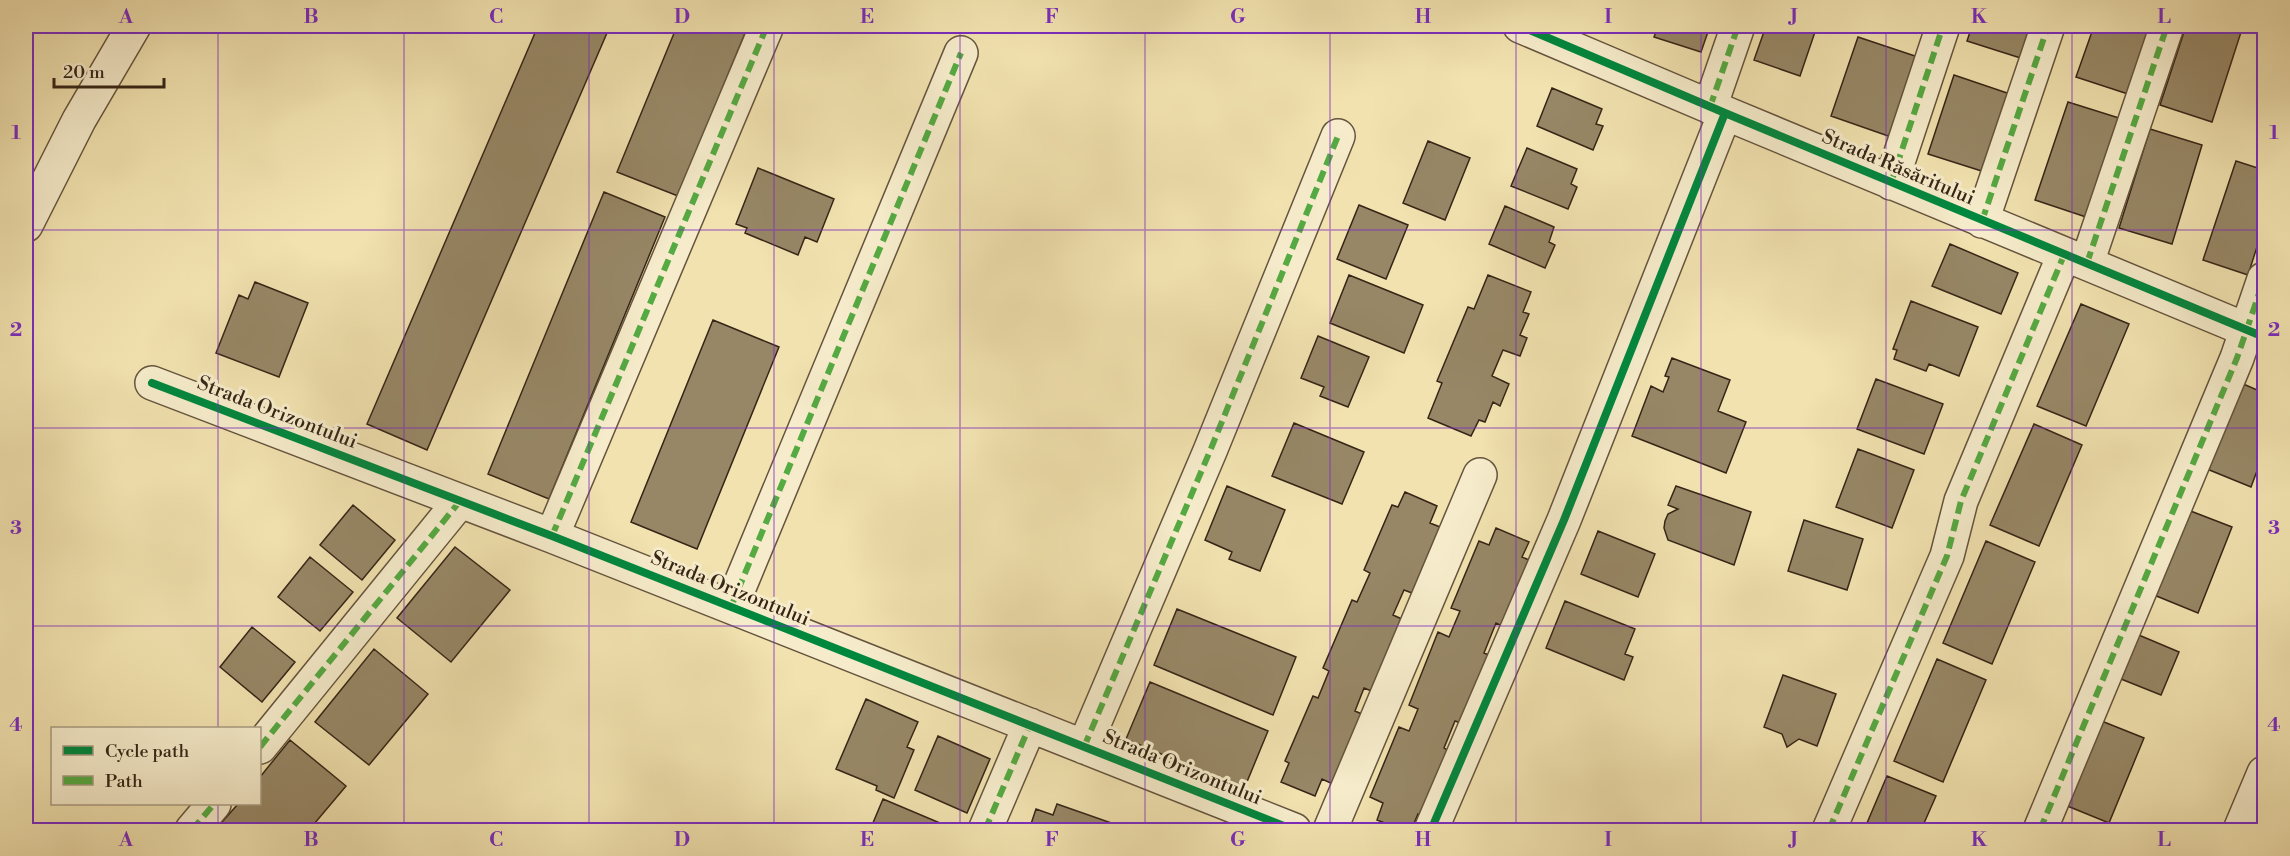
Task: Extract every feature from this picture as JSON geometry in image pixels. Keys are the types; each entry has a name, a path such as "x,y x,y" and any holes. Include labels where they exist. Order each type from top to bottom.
{"street":[{"path":"26,225 79,120 134,26"},
{"path":"552,536 767,26"},
{"name":"Strada Răsăritului","path":"1520,26 1982,221 2256,333"},
{"path":"1431,831 1564,520 1718,110 1738,26"},
{"path":"1891,183 1943,26"},
{"path":"1982,221 2048,26"},
{"path":"1829,831 1947,556 1961,501 2075,259 2168,26"},
{"path":"731,607 961,53"},
{"path":"1084,747 1214,440 1338,136"},
{"path":"2040,831 2256,333 2265,279"},
{"name":"Strada Orizontului","path":"152,383 552,536 1287,829"},
{"path":"1330,831 1480,475"},
{"path":"261,746 460,501"},
{"path":"985,831 1030,725"},
{"path":"2240,831 2265,773"},
{"path":"192,831 213,805"}],"building":[{"path":"538,26 610,26 427,450 367,424"},
{"path":"677,26 748,26 678,196 617,172"},
{"path":"1658,26 1710,26 1701,52 1654,37"},
{"path":"1766,26 1817,26 1800,76 1754,60"},
{"path":"1972,26 2042,26 2030,61 1967,41"},
{"path":"2094,26 2151,26 2128,94 2076,77"},
{"path":"2186,26 2243,26 2212,122 2160,105"},
{"path":"1858,37 1921,58 1894,138 1831,116"},
{"path":"1954,75 2016,96 1991,174 1928,154"},
{"path":"1552,88 1602,109 1596,124 1603,126 1593,150 1537,126"},
{"path":"2068,102 2119,118 2086,217 2035,200"},
{"path":"2150,129 2202,145 2172,244 2119,228"},
{"path":"1428,141 1470,158 1445,220 1403,203"},
{"path":"1527,148 1577,169 1571,184 1577,187 1568,209 1511,186"},
{"path":"2236,161 2264,170 2264,225 2248,275 2203,260"},
{"path":"758,168 834,199 817,242 805,237 798,255 745,233 747,228 736,224"},
{"path":"604,192 665,217 549,499 488,474"},
{"path":"1359,205 1408,225 1386,279 1337,259"},
{"path":"1505,206 1554,227 1549,242 1555,245 1545,268 1489,244"},
{"path":"1950,244 2018,273 2001,314 1932,286"},
{"path":"1349,275 1423,305 1404,353 1330,323"},
{"path":"1488,275 1531,292 1523,312 1529,314 1520,335 1527,338 1520,356 1503,350 1492,376 1509,384 1500,406 1493,402 1485,422 1479,420 1471,436 1428,418 1442,383 1437,381 1468,307 1474,309"},
{"path":"255,282 308,303 279,377 216,353 239,295 248,299"},
{"path":"1911,301 1978,327 1959,376 1929,364 1926,371 1894,359 1897,350 1893,349"},
{"path":"2081,304 2129,324 2086,426 2037,406"},
{"path":"713,320 779,347 697,549 631,522"},
{"path":"1318,336 1369,357 1348,407 1320,396 1324,387 1301,378"},
{"path":"1672,358 1730,380 1718,411 1746,422 1726,473 1632,436 1651,386 1663,392 1669,377 1665,376"},
{"path":"1876,379 1943,404 1924,454 1857,429"},
{"path":"2241,383 2264,393 2264,452 2251,487 2207,469"},
{"path":"1294,423 1364,452 1342,504 1272,476"},
{"path":"2034,424 2082,445 2039,546 1990,525"},
{"path":"1858,449 1914,470 1892,528 1836,507"},
{"path":"1227,486 1285,510 1260,571 1229,559 1232,552 1205,540"},
{"path":"1676,486 1751,512 1734,565 1668,540 1664,528 1665,521 1668,514 1678,509 1668,505"},
{"path":"1405,492 1437,506 1430,523 1440,527 1412,593 1404,590 1393,615 1404,620 1374,692 1364,688 1355,711 1364,715 1335,785 1322,779 1315,796 1281,782 1289,763 1285,761 1313,696 1318,698 1329,671 1323,668 1352,600 1357,602 1370,573 1364,570 1392,505 1398,507"},
{"path":"353,505 395,540 362,580 320,545"},
{"path":"2188,510 2232,527 2198,613 2154,595"},
{"path":"1804,520 1863,539 1847,590 1788,571"},
{"path":"1496,528 1529,542 1522,557 1529,560 1502,626 1496,623 1484,653 1489,655 1461,723 1455,721 1444,748 1449,751 1422,817 1418,814 1411,830 1403,830 1377,820 1383,803 1370,797 1399,727 1409,731 1418,709 1409,705 1438,632 1449,637 1460,611 1451,608 1479,541 1489,545"},
{"path":"1598,531 1655,554 1638,597 1581,574"},
{"path":"1986,541 2035,562 1992,664 1943,643"},
{"path":"455,547 510,590 451,662 397,618"},
{"path":"310,557 353,592 320,631 278,597"},
{"path":"1565,601 1635,629 1625,654 1633,657 1624,680 1546,648"},
{"path":"1177,609 1296,657 1273,715 1154,665"},
{"path":"252,627 295,662 262,702 220,667"},
{"path":"2134,633 2179,652 2161,695 2116,677"},
{"path":"374,649 428,694 369,765 315,722"},
{"path":"1937,659 1986,680 1943,782 1894,761"},
{"path":"1783,675 1836,694 1817,746 1799,739 1787,747 1782,734 1764,727"},
{"path":"1150,682 1268,731 1244,789 1126,739"},
{"path":"866,699 918,722 907,747 914,750 894,798 876,790 877,786 836,769"},
{"path":"2099,720 2144,738 2109,823 2065,805"},
{"path":"938,736 990,759 967,813 915,790"},
{"path":"290,740 346,786 309,830 215,830 237,805 261,805 261,776"},
{"path":"1887,776 1936,796 1921,830 1864,830"},
{"path":"883,799 947,826 946,830 870,830"},
{"path":"1057,804 1117,825 1115,830 1029,830 1036,809 1053,815"}],"marked path":[{"path":"552,536 767,26"},
{"path":"1710,107 1738,26"},
{"path":"1891,183 1943,26"},
{"path":"1982,221 2048,26"},
{"path":"2087,263 2167,26"},
{"path":"731,607 961,53"},
{"path":"1084,747 1210,451 1338,136"},
{"path":"1829,830 1947,556 1961,501 2064,255"},
{"path":"2040,830 2237,358 2264,279"},
{"path":"261,746 460,501"},
{"path":"985,830 1030,725"},
{"path":"192,830 213,805"}],"cycle path":[{"path":"1520,26 2264,337"},
{"path":"1431,830 1564,520 1725,113"},
{"path":"152,383 552,536 1294,830"}]}
